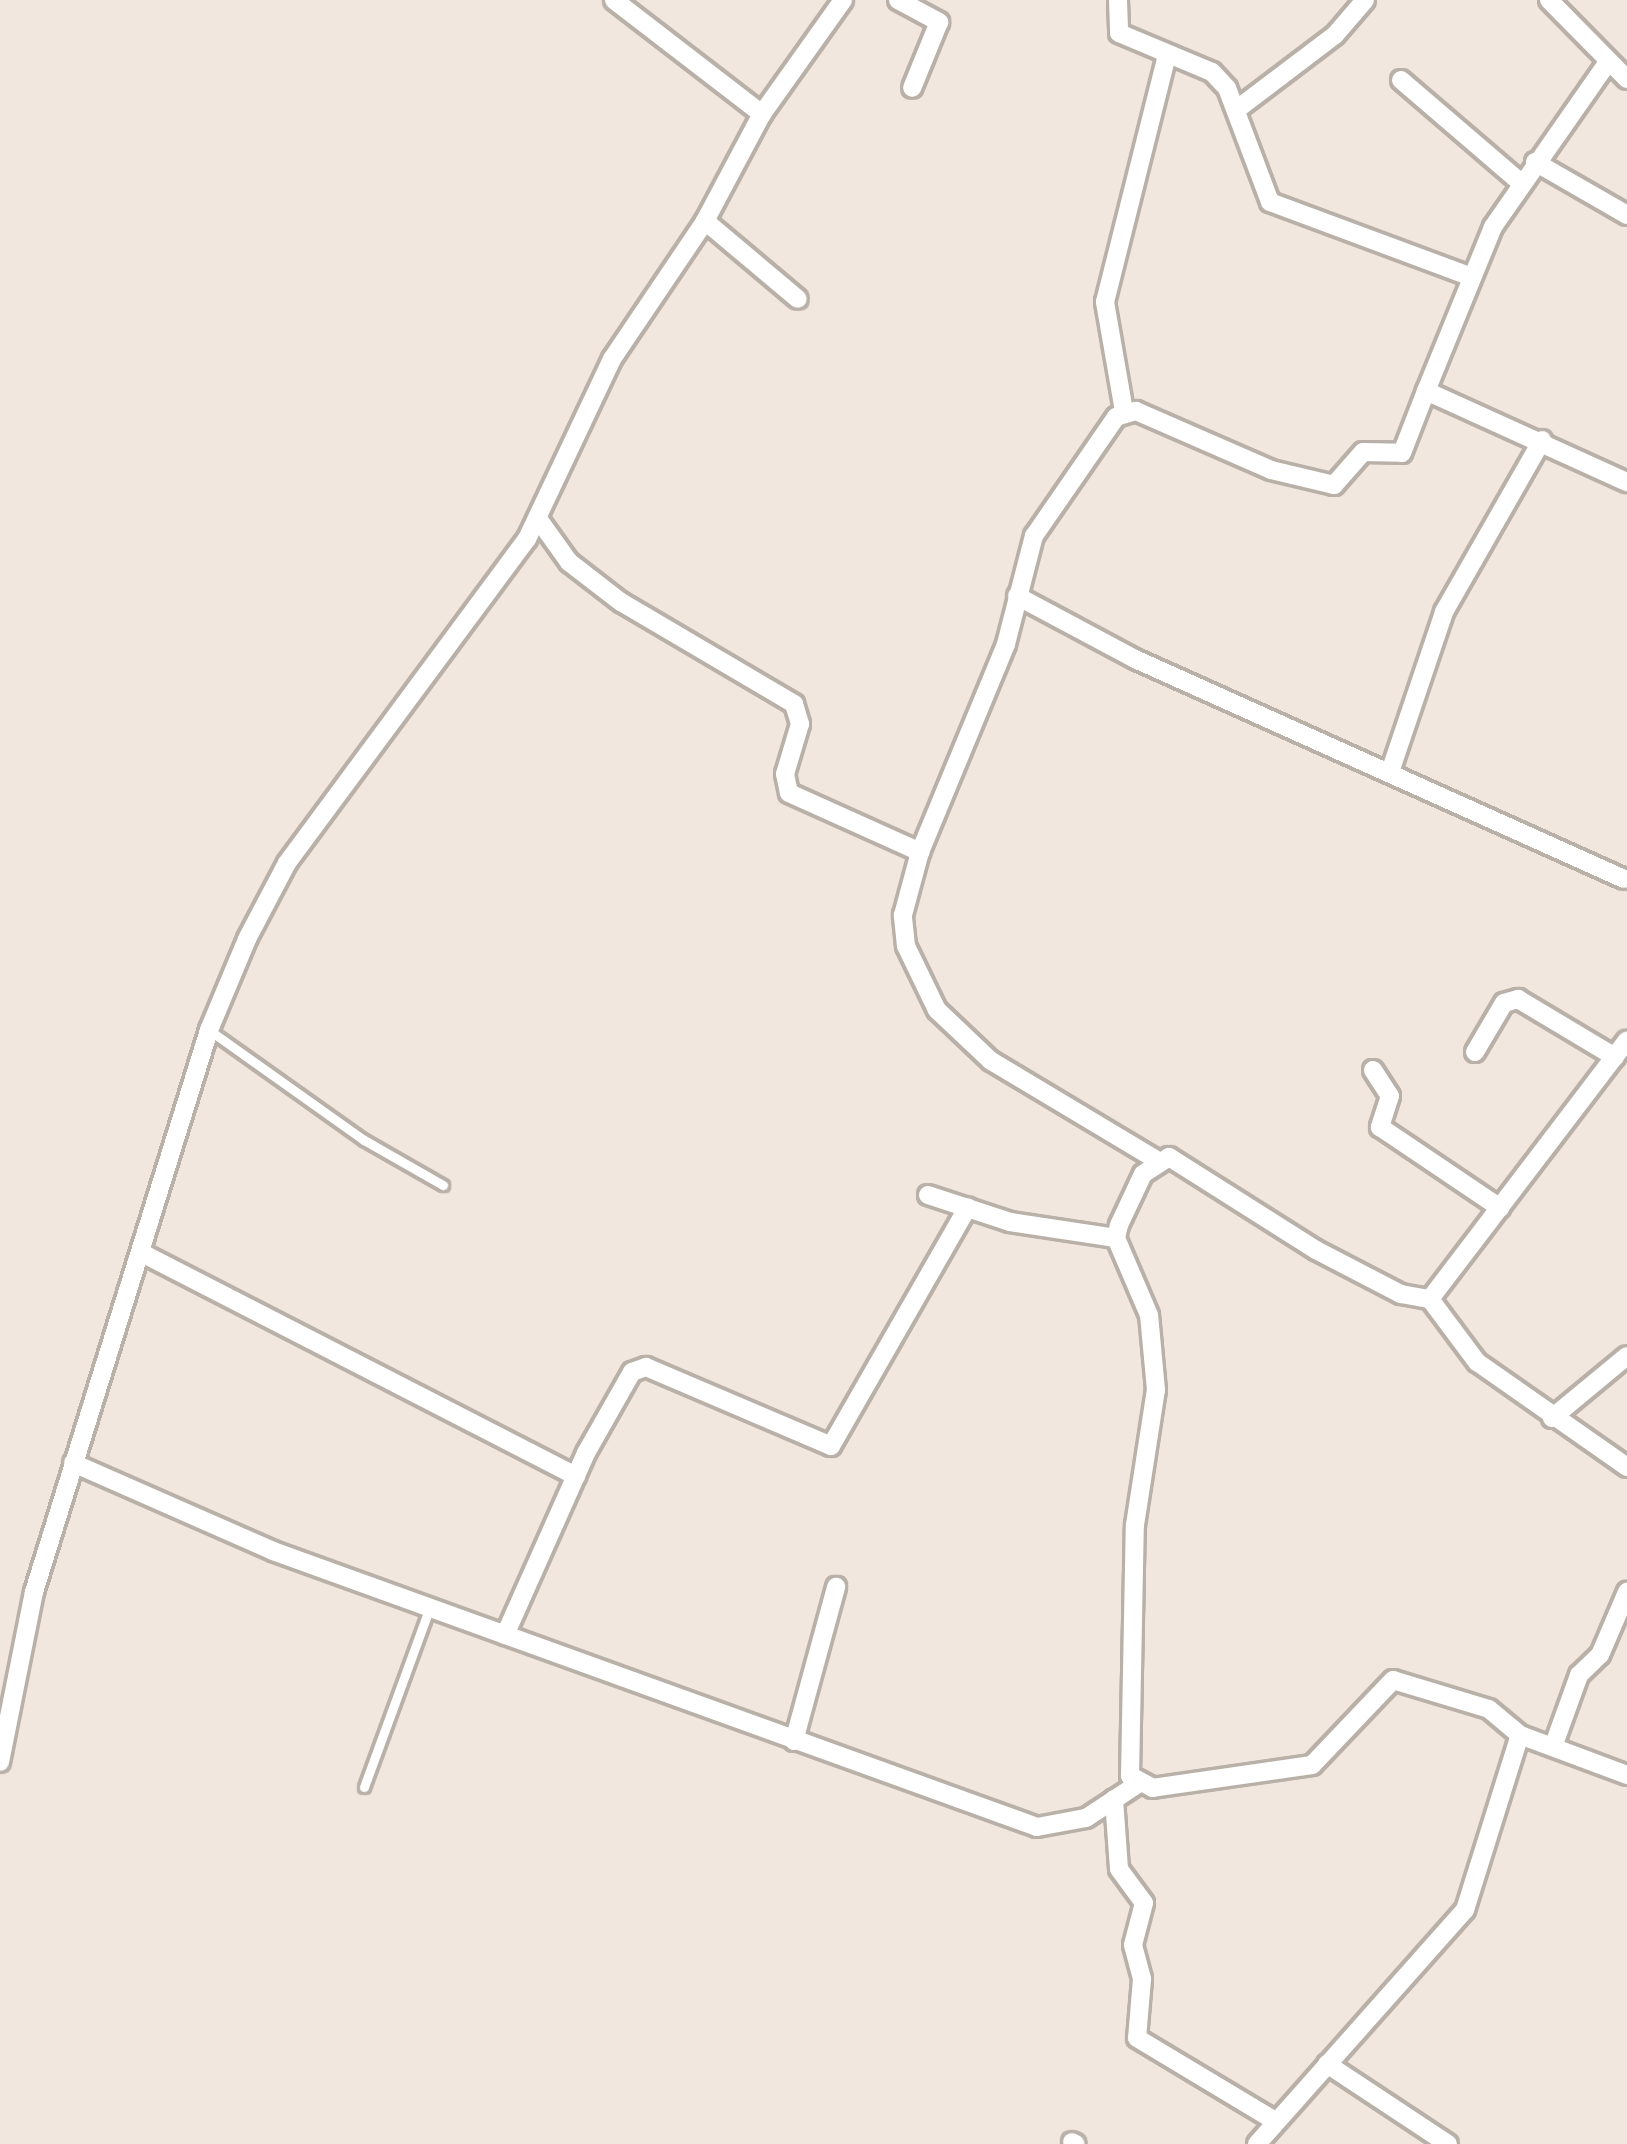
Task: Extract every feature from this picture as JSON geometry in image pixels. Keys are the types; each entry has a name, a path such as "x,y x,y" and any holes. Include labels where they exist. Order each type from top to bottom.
{"street":[{"path":"614,0 762,114"},
{"path":"0,1762 34,1592 209,1030 287,863 539,520 612,359 705,221 762,114 843,0"},
{"path":"898,0 939,22 912,88"},
{"path":"1118,0 1119,33 1212,72 1240,106 1259,188 1270,202 1468,276"},
{"path":"1240,106 1335,35 1365,0"},
{"path":"1549,0 1627,79"},
{"path":"1167,56 1105,302 1124,411 1034,536 1006,644 920,852 903,915 906,946 937,1010 991,1060 1149,1167 1188,1164 1316,1250 1401,1294 1430,1299 1477,1362 1627,1467"},
{"path":"1124,411 1271,470 1334,485 1363,452 1402,453 1468,276 1534,162 1608,62"},
{"path":"1400,80 1521,183"},
{"path":"1534,162 1627,215"},
{"path":"705,221 798,299"},
{"path":"1426,391 1627,482"},
{"path":"1391,769 1444,612 1542,440"},
{"path":"539,520 569,562 621,602 794,704 800,724 784,774 789,793 920,852"},
{"path":"1017,596 1135,659 1391,769 1624,879"},
{"path":"1474,1052 1504,1003 1518,999 1615,1058"},
{"path":"1430,1299 1627,1040"},
{"path":"1373,1070 1390,1096 1383,1130 1500,1208"},
{"path":"1138,1784 1130,1759 1132,1578 1155,1361 1144,1298 1116,1238 1149,1167"},
{"path":"928,1195 1010,1222 1116,1238"},
{"path":"505,1635 576,1476 638,1368 831,1447 968,1208"},
{"path":"142,1253 576,1476"},
{"path":"1552,1418 1627,1356"},
{"path":"74,1463 273,1551 1037,1828 1086,1818 1138,1784 1218,1783 1312,1765 1393,1680 1489,1709 1520,1735 1627,1774"},
{"path":"794,1741 836,1587"},
{"path":"1553,1748 1579,1675 1600,1655 1627,1592"},
{"path":"1257,2144 1465,1910 1520,1735"},
{"path":"1114,1799 1119,1869 1144,1903 1133,1951 1142,1979 1137,2038 1275,2121"},
{"path":"1327,2064 1448,2144"}],"lane":[{"path":"209,1030 364,1140 443,1184"},
{"path":"364,1787 430,1607"}]}
